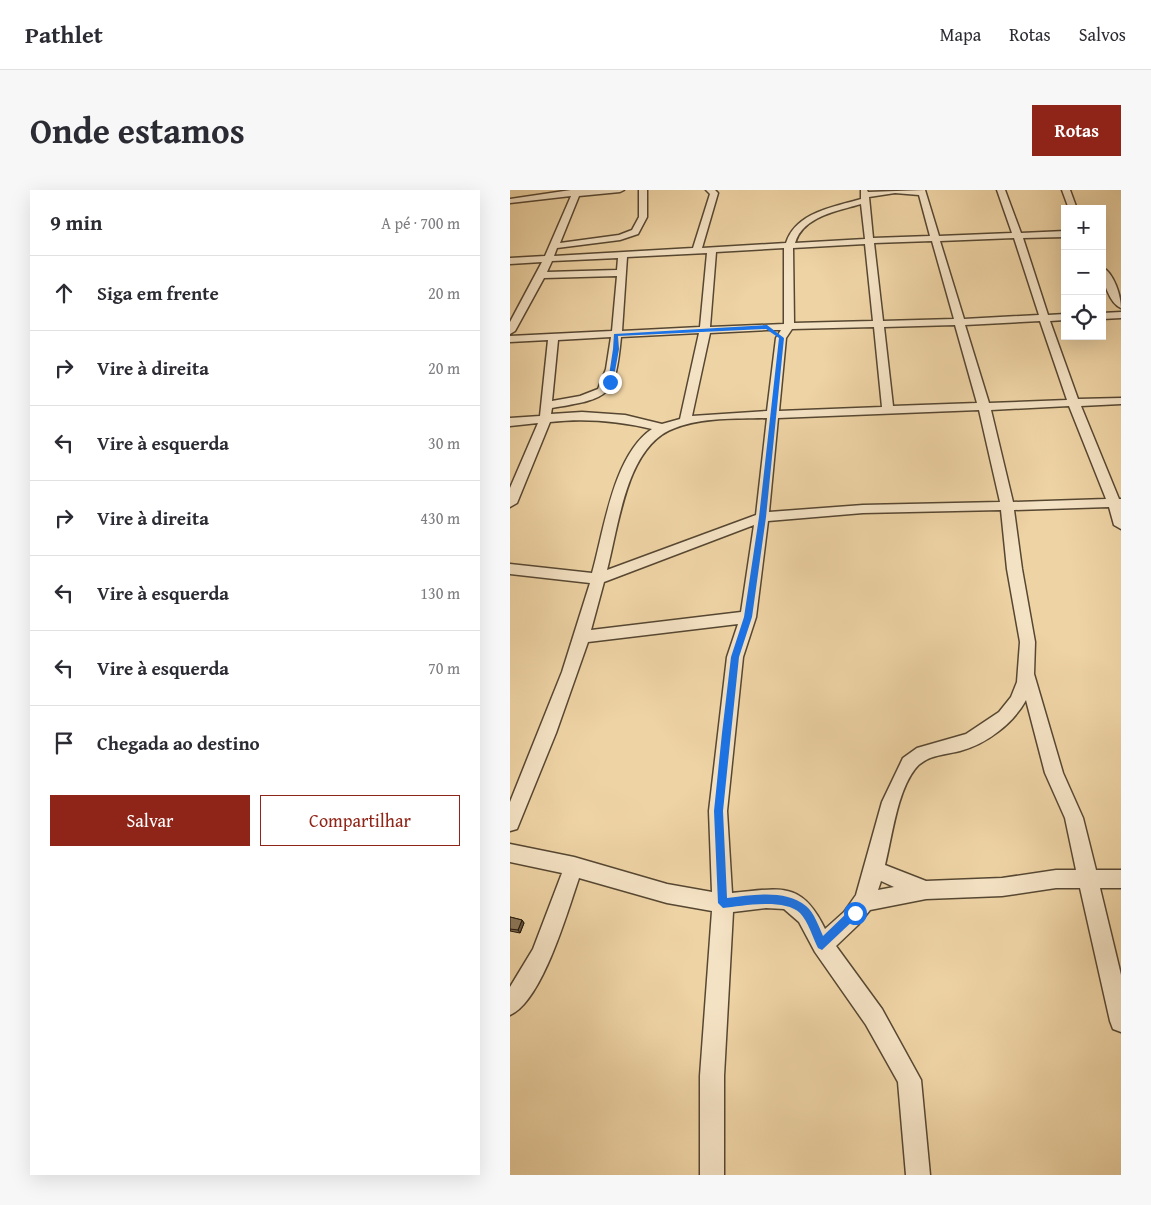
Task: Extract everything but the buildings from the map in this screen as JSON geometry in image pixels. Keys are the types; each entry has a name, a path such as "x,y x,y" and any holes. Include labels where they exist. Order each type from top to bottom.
{"street":[{"path":"514,200 518,190"},
{"path":"514,200 574,191 620,190"},
{"path":"554,246 620,237 635,232 643,217 643,190"},
{"path":"696,250 714,197 714,193 710,190"},
{"path":"1001,190 1019,236 1044,318 1074,404 1118,503 1121,525"},
{"path":"1066,190 1072,205"},
{"path":"510,331 554,246 575,200 574,191"},
{"path":"712,1175 712,1076 723,903 718,811 735,657 748,617 762,517 781,338 790,326 789,245 797,229 806,221 864,196 895,191 921,192 936,240 984,406 1007,506 1015,572 1029,642 1028,677 1054,773 1074,818 1090,879 1121,1020"},
{"path":"864,196 888,410"},
{"path":"510,261 870,241 1061,234"},
{"path":"685,421 705,330 712,249"},
{"path":"510,422 592,396 604,390 610,382 616,349 615,335 623,255"},
{"path":"540,275 621,273"},
{"path":"1106,277 1121,305"},
{"path":"1106,316 1121,315"},
{"path":"510,339 790,326 878,325 1061,317"},
{"path":"767,327 781,338"},
{"path":"510,503 546,412 554,338"},
{"path":"510,824 539,757 584,637 598,579 632,459 649,437 662,428 685,421 773,414 1121,401"},
{"path":"546,412 599,416 662,428"},
{"path":"510,569 598,579 762,517 863,509 1118,503"},
{"path":"584,637 748,617"},
{"path":"822,945 863,902 888,813 904,771 912,759 928,750 967,742 1002,722 1021,698 1028,677"},
{"path":"510,853 544,858 675,895 723,903 760,900 791,902 804,910 822,945 874,1017 908,1080 918,1175"},
{"path":"510,1004 522,990 539,958 574,866"},
{"path":"872,869 926,890"},
{"path":"863,902 926,890 1002,887 1056,879 1121,879"}],"route":[{"path":"610,382 616,349 615,335 767,327 781,338 762,517 748,617 735,657 726,733 718,811 723,903 760,900 791,902 804,910 822,945 855,913"}]}
